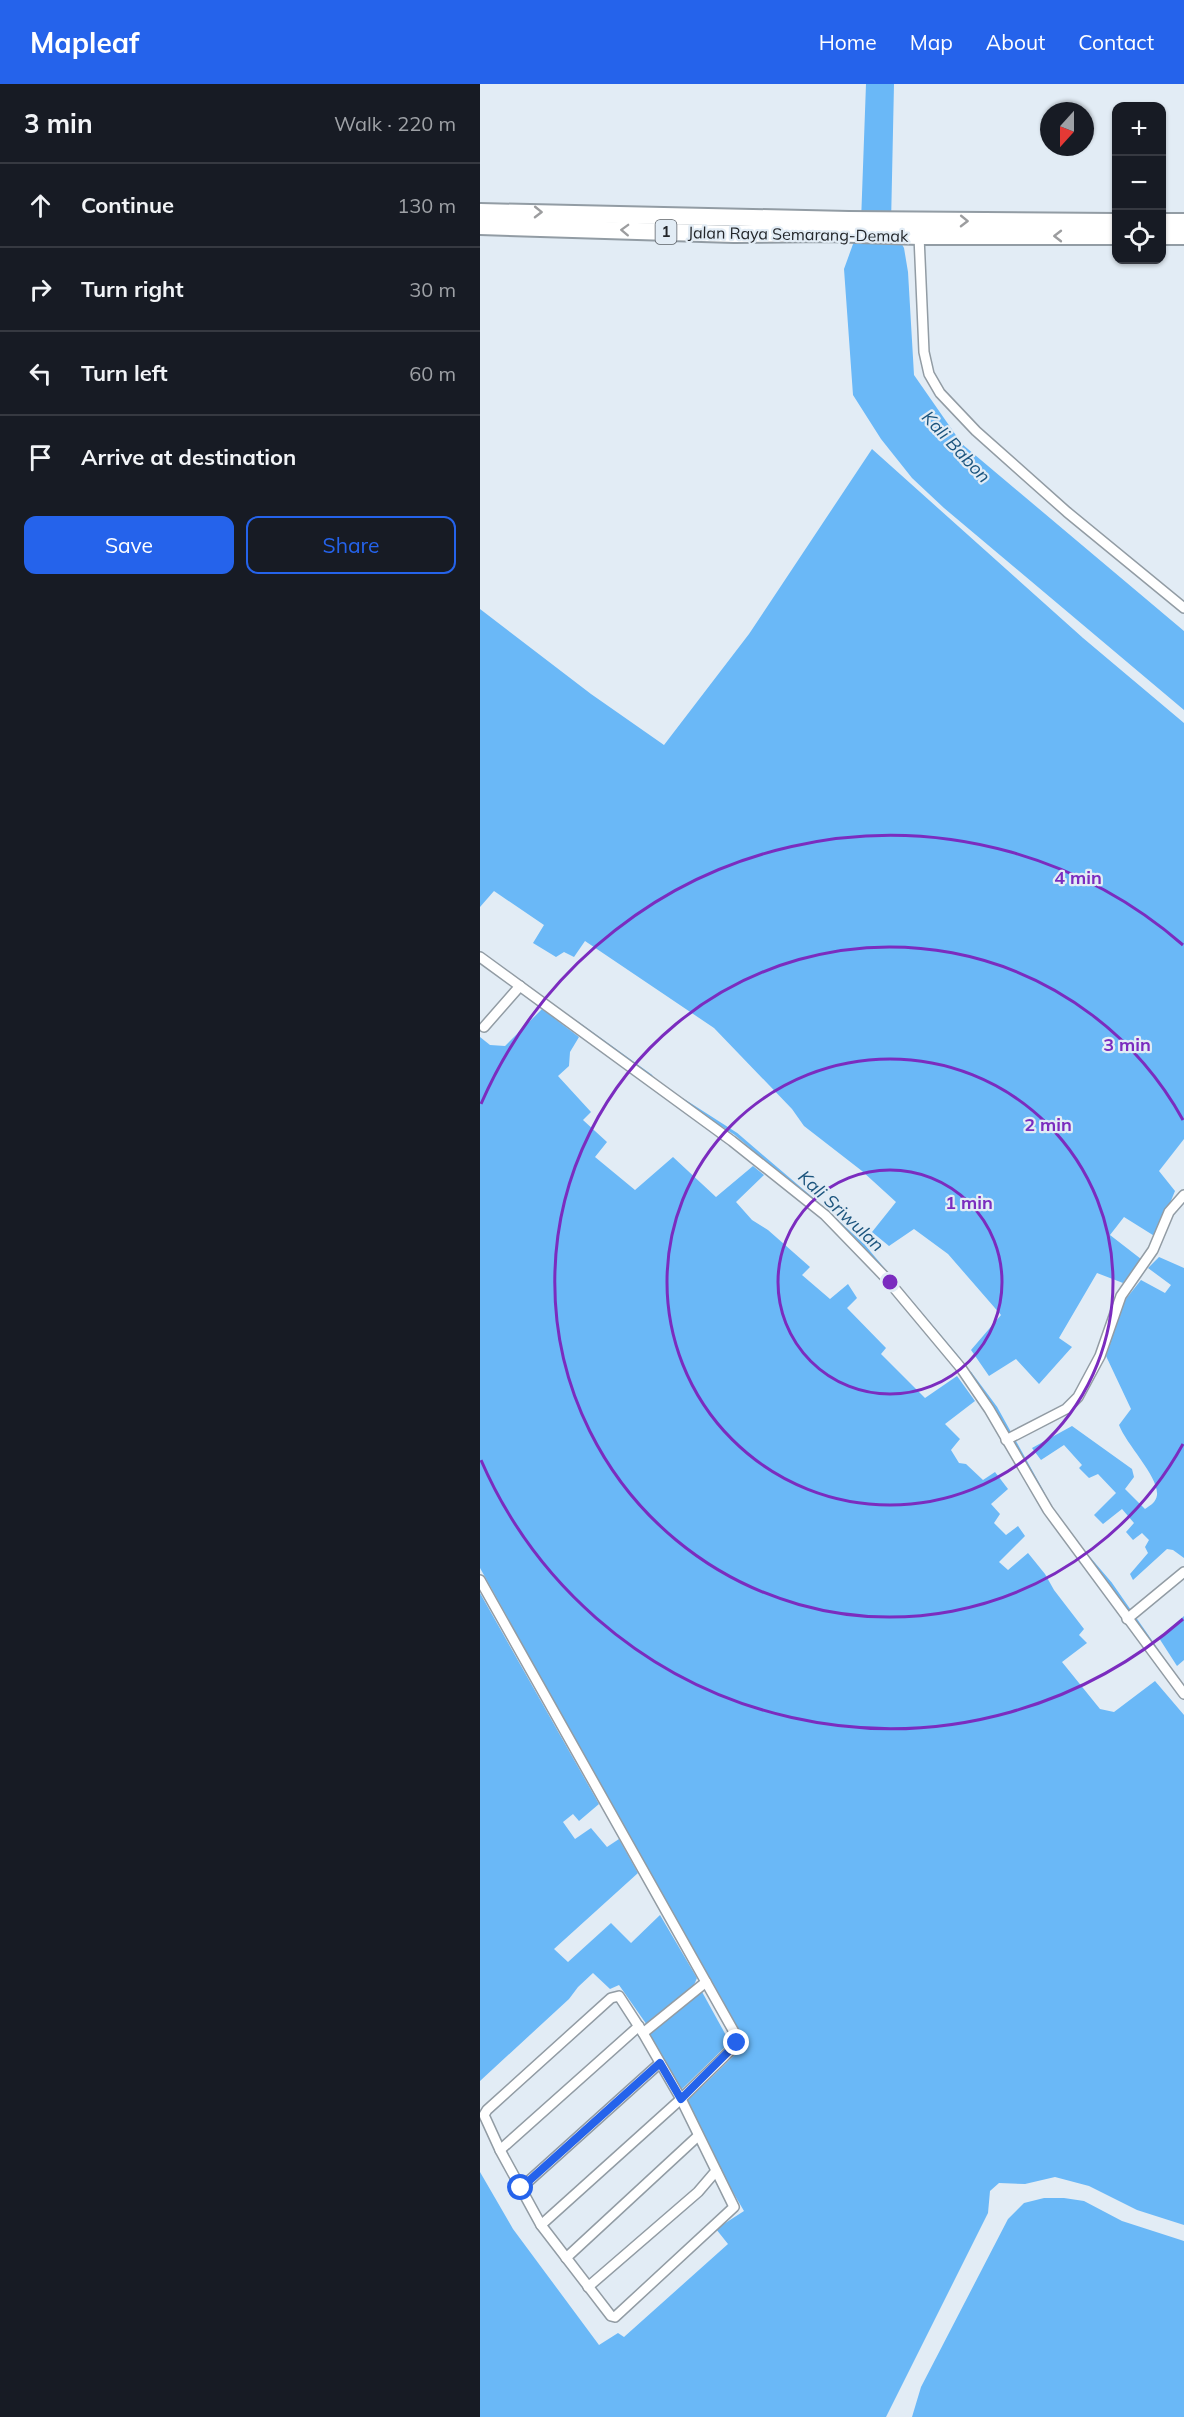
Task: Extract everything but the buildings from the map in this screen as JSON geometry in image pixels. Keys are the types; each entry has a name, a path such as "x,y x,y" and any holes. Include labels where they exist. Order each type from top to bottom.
{"highway":[{"name":"Jalan Raya Semarang-Demak","path":"480,212 1112,236"},
{"name":"Jalan Raya Semarang-Demak","path":"910,230 1112,222"},
{"path":"1166,222 1184,222"},
{"name":"Jalan Raya Semarang-Demak","path":"480,226 734,234 827,233 850,227"},
{"path":"1166,236 1184,236"}],"street":[{"path":"910,230 924,352 929,374 940,393 976,431 1067,512 1184,608"},
{"path":"480,957 732,1142 825,1215 885,1277 961,1368 989,1409 1048,1510 1184,1694"},
{"path":"484,1027 520,987"},
{"path":"1006,1440 1066,1409 1078,1397 1100,1356 1121,1296 1153,1250 1169,1212 1184,1195"},
{"path":"1127,1619 1184,1572"},
{"path":"480,1580 738,2039 737,2043 681,2099 541,2225"},
{"path":"500,2150 641,2029 706,1982"},
{"path":"614,1996 621,1997 641,2029 681,2099 734,2207 617,2316 611,2316 541,2225 484,2118 487,2109 614,1996"},
{"path":"521,2188 660,2063"},
{"path":"566,2258 698,2136"},
{"path":"588,2287 698,2192 716,2171"}],"water":[{"name":"Kali Babon","path":"866,84 894,84 891,224 904,248 908,272 914,375 962,444 1184,631 1184,710 944,508 912,478 881,439 853,395 844,269 861,222"},
{"path":"872,449 1083,638 1184,723 1184,1139 1159,1171 1175,1191 1156,1237 1124,1217 1110,1235 1141,1259 1123,1283 1097,1273 1059,1338 1072,1347 1039,1384 1016,1359 989,1376 971,1350 1001,1315 948,1254 914,1229 889,1246 872,1232 896,1202 862,1171 804,1126 792,1109 714,1028 585,941 574,957 564,952 556,957 533,943 544,925 494,891 480,907 480,609 591,694 664,745 749,634"},
{"path":"542,1009 579,1037 570,1052 569,1066 558,1076 591,1112 583,1120 607,1142 595,1157 635,1190 673,1157 716,1197 753,1166 764,1175 736,1202 752,1220 768,1230 810,1267 802,1275 830,1299 848,1284 857,1298 847,1308 886,1348 881,1354 925,1398 957,1376 975,1401 945,1424 960,1439 951,1450 959,1463 966,1464 983,1480 995,1472 1008,1489 991,1504 1000,1514 994,1523 1006,1535 1018,1526 1025,1536 999,1562 1008,1570 1028,1553 1084,1629 1079,1635 1087,1643 1062,1662 1100,1709 1114,1712 1155,1681 1184,1715 1184,2225 1137,2210 1089,2186 1055,2177 1025,2184 999,2183 990,2191 988,2213 886,2417 480,2417 480,2172 513,2229 599,2345 618,2333 624,2337 728,2244 716,2229 744,2211 714,2160 686,2102 745,2045 480,1568 480,1037 490,1045 505,1046"},
{"path":"1159,1257 1184,1268 1184,1558 1173,1550 1167,1549 1133,1580 1130,1574 1148,1553 1145,1547 1149,1540 1142,1533 1133,1540 1126,1532 1134,1523 1122,1509 1103,1524 1094,1515 1116,1493 1098,1474 1089,1478 1079,1468 1082,1465 1064,1445 1041,1460 1032,1448 1072,1426 1132,1469 1134,1477 1125,1489 1145,1509 1154,1501 1157,1495 1153,1479 1119,1425 1131,1409 1106,1356 1125,1300 1141,1280 1165,1293 1171,1285 1148,1268"},
{"path":"480,1593 599,1804 579,1821 573,1814 563,1822 575,1839 591,1828 607,1847 619,1839 638,1873 554,1949 568,1962 611,1923 631,1943 660,1915 697,1978 694,1985 647,2025 619,1985 610,1989 593,1973 569,1999 480,2081"},
{"path":"1184,1616 1184,1660 1177,1666 1159,1638"},
{"path":"701,1990 728,2039 727,2045 680,2091 648,2035"},
{"path":"1044,2198 1084,2201 1122,2221 1184,2241 1184,2417 912,2417 921,2387 1008,2219 1024,2203"}],"waterway":[{"name":"Kali Sriwulan","path":"576,1022 651,1076"},
{"name":"Kali Sriwulan","path":"683,1100 736,1134 818,1204"},
{"name":"Kali Sriwulan","path":"836,1220 863,1245 959,1359"},
{"name":"Kali Sriwulan","path":"970,1373 996,1408 1043,1493"},
{"name":"Kali Sriwulan","path":"1088,1557 1111,1584 1166,1663"}],"route":[{"path":"521,2188 660,2063 681,2099 737,2043"}]}
